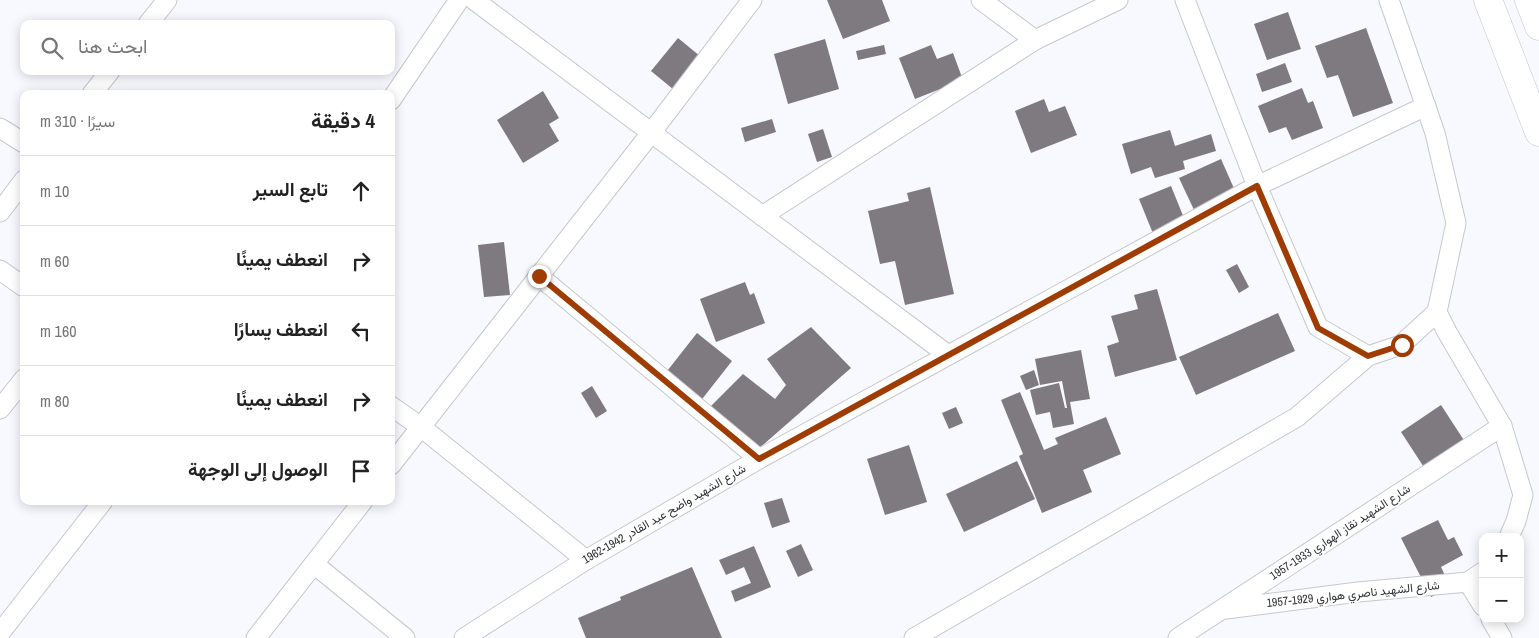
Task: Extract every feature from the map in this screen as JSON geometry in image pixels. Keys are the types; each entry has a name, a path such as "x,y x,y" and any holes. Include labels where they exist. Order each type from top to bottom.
{"highway":[{"path":"1488,0 1539,132"},
{"path":"1529,0 1539,26"}],"street":[{"path":"151,20 167,0"},
{"path":"395,94 459,0"},
{"path":"474,0 948,355"},
{"path":"395,460 652,133 752,0"},
{"path":"981,0 1035,40"},
{"path":"762,216 1035,40 1118,0"},
{"path":"1185,0 1257,186 1318,328 1368,356"},
{"path":"1389,0 1435,133 1456,223 1438,312 1447,332 1502,426 1523,495 1511,533"},
{"path":"95,90 107,75"},
{"name":"شارع الشهيد واضح عبد القادر 1942-1962","path":"464,638 586,560 759,459 1257,186 1426,106"},
{"path":"0,128 20,140"},
{"path":"0,212 20,185"},
{"path":"0,270 20,284"},
{"path":"539,276 759,459"},
{"path":"914,638 1297,417 1368,356 1402,345 1438,312"},
{"path":"0,409 20,384"},
{"path":"395,409 421,427 586,560"},
{"name":"شارع الشهيد نقاز الهواري 1933-1957","path":"1178,638 1502,426"},
{"path":"0,633 100,505"},
{"path":"256,638 360,505"},
{"path":"314,564 405,638"},
{"path":"1475,577 1479,592"},
{"name":"شارع الشهيد ناصري هواري 1929-1957","path":"1220,610 1475,577"},
{"path":"1493,623 1502,638"}],"building":[{"path":"827,0 882,0 890,21 843,39"},
{"path":"1288,12 1301,49 1267,60 1254,24"},
{"path":"1366,28 1393,103 1353,117 1338,75 1327,78 1315,46"},
{"path":"678,38 706,61 679,94 651,71"},
{"path":"825,39 839,89 788,104 774,54"},
{"path":"884,45 886,54 858,60 856,51"},
{"path":"931,45 937,59 953,53 963,80 915,99 899,58"},
{"path":"1285,63 1292,82 1262,92 1256,74"},
{"path":"1302,88 1308,103 1313,101 1323,128 1292,140 1286,127 1269,133 1258,106"},
{"path":"543,91 559,118 549,124 559,141 523,163 497,120"},
{"path":"1044,99 1049,112 1065,106 1077,135 1031,153 1015,111"},
{"path":"772,119 776,132 745,142 741,128"},
{"path":"823,129 832,157 817,162 808,134"},
{"path":"1170,130 1175,146 1211,134 1216,151 1183,161 1185,169 1155,178 1151,167 1131,174 1122,144"},
{"path":"1221,159 1236,193 1195,212 1179,178"},
{"path":"1171,186 1186,223 1154,236 1139,199"},
{"path":"930,187 954,294 905,305 895,261 880,264 868,211 909,201 907,193"},
{"path":"504,242 510,295 484,297 478,245"},
{"path":"1237,264 1249,287 1239,293 1226,270"},
{"path":"745,282 750,295 754,293 765,323 716,342 700,299"},
{"path":"1157,289 1177,360 1115,377 1107,346 1119,342 1111,316 1138,309 1134,295"},
{"path":"1278,313 1295,351 1196,395 1179,357"},
{"path":"811,327 851,368 757,450 708,409 743,374 775,399 786,385 767,359"},
{"path":"697,333 732,361 699,403 664,375"},
{"path":"1081,350 1090,399 1070,402 1074,424 1053,428 1050,412 1036,415 1030,390 1059,383 1065,408 1067,408 1062,381 1040,385 1035,359"},
{"path":"1034,370 1039,385 1026,390 1020,376"},
{"path":"592,386 607,411 596,418 581,393"},
{"path":"1020,392 1044,450 1058,444 1055,438 1106,417 1121,454 1083,470 1092,492 1042,513 1019,456 1023,454 1001,400"},
{"path":"1441,405 1469,448 1429,475 1401,432"},
{"path":"956,407 963,423 949,429 942,413"},
{"path":"909,445 927,502 885,515 867,459"},
{"path":"1017,461 1035,499 964,532 946,494"},
{"path":"782,498 790,522 772,528 764,503"},
{"path":"1438,520 1448,540 1454,537 1463,555 1441,567 1451,588 1431,597 1401,538"},
{"path":"801,544 813,570 798,577 786,551"},
{"path":"754,546 771,587 735,602 731,591 751,583 744,567 726,575 719,560"},
{"path":"692,567 722,638 586,638 578,618 621,600 620,597"}],"route":[{"path":"539,276 759,459 1257,186 1318,328 1368,356 1402,345"}]}
